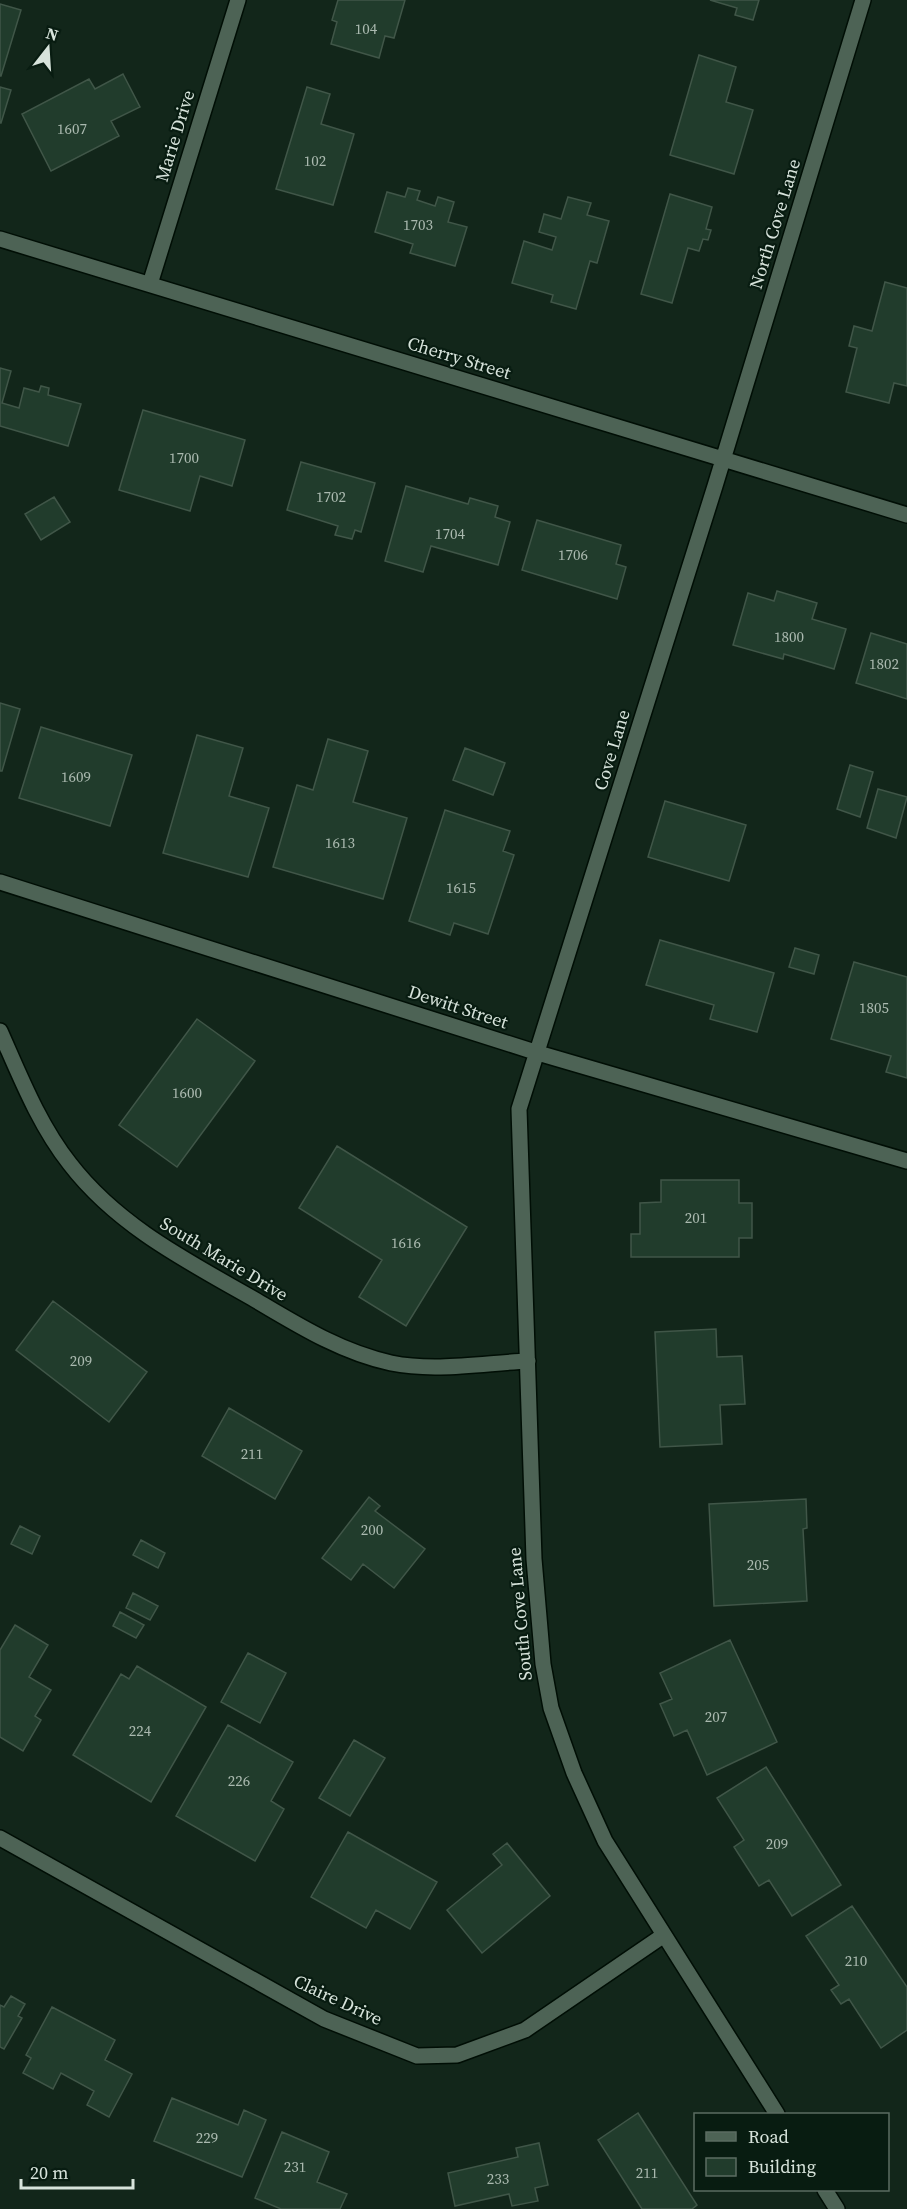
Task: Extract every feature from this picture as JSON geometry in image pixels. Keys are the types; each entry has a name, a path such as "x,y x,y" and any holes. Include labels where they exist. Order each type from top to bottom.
{"street":[{"name":"Marie Drive","path":"150,284 238,0"},
{"name":"North Cove Lane","path":"723,459 863,0"},
{"name":"Cherry Street","path":"0,239 907,515"},
{"name":"Cove Lane","path":"538,1053 723,459"},
{"name":"Dewitt Street","path":"0,882 538,1053 907,1161"},
{"name":"South Marie Drive","path":"0,1031 23,1083 69,1163 100,1198 154,1241 315,1335 359,1354 393,1363 416,1365 528,1360"},
{"name":"South Cove Lane","path":"538,1053 519,1109 535,1578 543,1664 551,1708 574,1773 604,1841 776,2113"},
{"name":"Claire Drive","path":"0,1838 324,2019 417,2056 457,2055 525,2030 664,1935"},
{"path":"826,2191 837,2209"}],"building":[{"path":"338,0 405,0 394,38 385,36 379,58 331,44 337,22 332,20"},
{"path":"710,0 759,0 753,20 735,15 737,8"},
{"path":"0,4 21,10 1,76 0,76"},
{"path":"699,55 736,67 726,102 753,110 734,174 670,155"},
{"path":"123,74 140,107 111,121 119,136 51,171 22,114 89,79 95,89"},
{"path":"0,87 11,90 1,123 0,123"},
{"path":"307,87 330,94 321,124 354,134 333,205 276,189"},
{"path":"408,188 420,191 417,200 435,206 438,197 454,202 448,222 467,227 455,266 410,253 413,244 375,232 387,192 405,197"},
{"path":"670,194 712,207 706,229 711,230 708,240 703,239 699,251 688,248 672,303 641,294"},
{"path":"568,197 591,203 587,215 609,221 597,263 590,261 576,309 551,302 553,295 512,283 524,241 552,250 556,237 539,232 544,214 561,219"},
{"path":"885,282 907,288 907,386 894,383 889,403 846,392 857,348 849,346 854,326 872,331"},
{"path":"0,368 11,371 2,403 19,408 24,388 39,392 41,386 49,388 48,395 81,404 68,446 0,426"},
{"path":"143,410 245,440 232,486 200,476 190,511 119,490"},
{"path":"301,462 375,483 361,532 355,530 352,539 335,535 338,526 287,510"},
{"path":"406,486 468,504 470,498 498,506 495,517 510,522 498,565 431,546 423,572 385,561"},
{"path":"54,497 70,522 41,540 25,514"},
{"path":"537,520 621,545 616,564 626,567 617,599 522,570"},
{"path":"777,591 817,603 812,619 846,629 834,669 784,654 783,659 733,645 748,593 774,601"},
{"path":"871,633 907,644 907,699 856,683"},
{"path":"0,703 20,709 2,771 0,771"},
{"path":"41,727 132,755 110,826 19,798"},
{"path":"197,735 243,748 229,796 269,808 248,877 163,853"},
{"path":"328,739 368,751 353,802 407,818 383,899 273,867 297,785 313,790"},
{"path":"465,748 505,763 493,795 453,780"},
{"path":"850,765 873,772 860,817 837,809"},
{"path":"878,789 907,797 896,838 867,828"},
{"path":"665,801 746,825 729,881 648,857"},
{"path":"445,810 510,831 503,851 514,855 488,934 454,923 450,935 409,921"},
{"path":"660,940 774,973 757,1032 710,1019 714,1005 646,985"},
{"path":"795,948 819,955 814,974 789,967"},
{"path":"854,962 907,977 907,1078 886,1072 891,1056 831,1039"},
{"path":"197,1019 255,1061 177,1167 119,1125"},
{"path":"337,1146 467,1227 406,1326 359,1297 382,1260 299,1208"},
{"path":"661,1180 739,1180 739,1203 752,1203 752,1238 739,1238 739,1257 631,1257 631,1234 640,1234 640,1203 661,1202"},
{"path":"53,1301 147,1372 109,1422 16,1350"},
{"path":"716,1329 717,1357 742,1356 745,1404 720,1405 722,1444 660,1447 655,1332"},
{"path":"229,1408 302,1451 275,1499 202,1456"},
{"path":"369,1497 380,1506 375,1511 425,1549 394,1588 363,1564 351,1580 322,1558"},
{"path":"806,1499 807,1528 803,1529 807,1601 714,1606 709,1504"},
{"path":"20,1526 40,1536 32,1554 11,1544"},
{"path":"141,1540 165,1553 158,1568 133,1555"},
{"path":"133,1593 158,1606 150,1620 126,1608"},
{"path":"120,1612 144,1625 136,1638 113,1626"},
{"path":"15,1625 48,1645 29,1677 51,1690 35,1716 41,1720 23,1751 0,1737 0,1650"},
{"path":"730,1640 777,1742 707,1775 687,1730 674,1736 660,1704 672,1699 660,1673"},
{"path":"248,1653 286,1673 260,1723 221,1702"},
{"path":"137,1666 206,1707 151,1802 73,1755 121,1674 129,1679"},
{"path":"228,1725 293,1762 271,1801 284,1809 255,1861 176,1816"},
{"path":"354,1740 385,1758 350,1816 319,1798"},
{"path":"766,1767 841,1885 792,1916 769,1880 759,1886 734,1847 744,1840 717,1798"},
{"path":"348,1832 437,1882 410,1929 376,1910 366,1928 311,1897"},
{"path":"507,1843 550,1896 482,1953 447,1910 502,1865 493,1854"},
{"path":"852,1906 907,1987 907,2030 881,2048 849,1999 841,2004 831,1990 839,1985 806,1936"},
{"path":"11,1996 25,2004 18,2016 22,2018 4,2049 0,2047 0,2005 4,2007"},
{"path":"52,2007 115,2040 105,2060 132,2074 109,2117 87,2105 94,2091 61,2073 53,2089 23,2073 31,2058 26,2055"},
{"path":"172,2098 238,2125 244,2110 266,2120 242,2177 154,2141"},
{"path":"638,2113 697,2205 692,2209 642,2209 598,2140"},
{"path":"282,2132 329,2152 317,2182 347,2194 340,2209 281,2209 255,2198"},
{"path":"539,2143 548,2185 535,2188 538,2201 512,2206 509,2194 455,2206 448,2173 518,2157 516,2148"}]}
